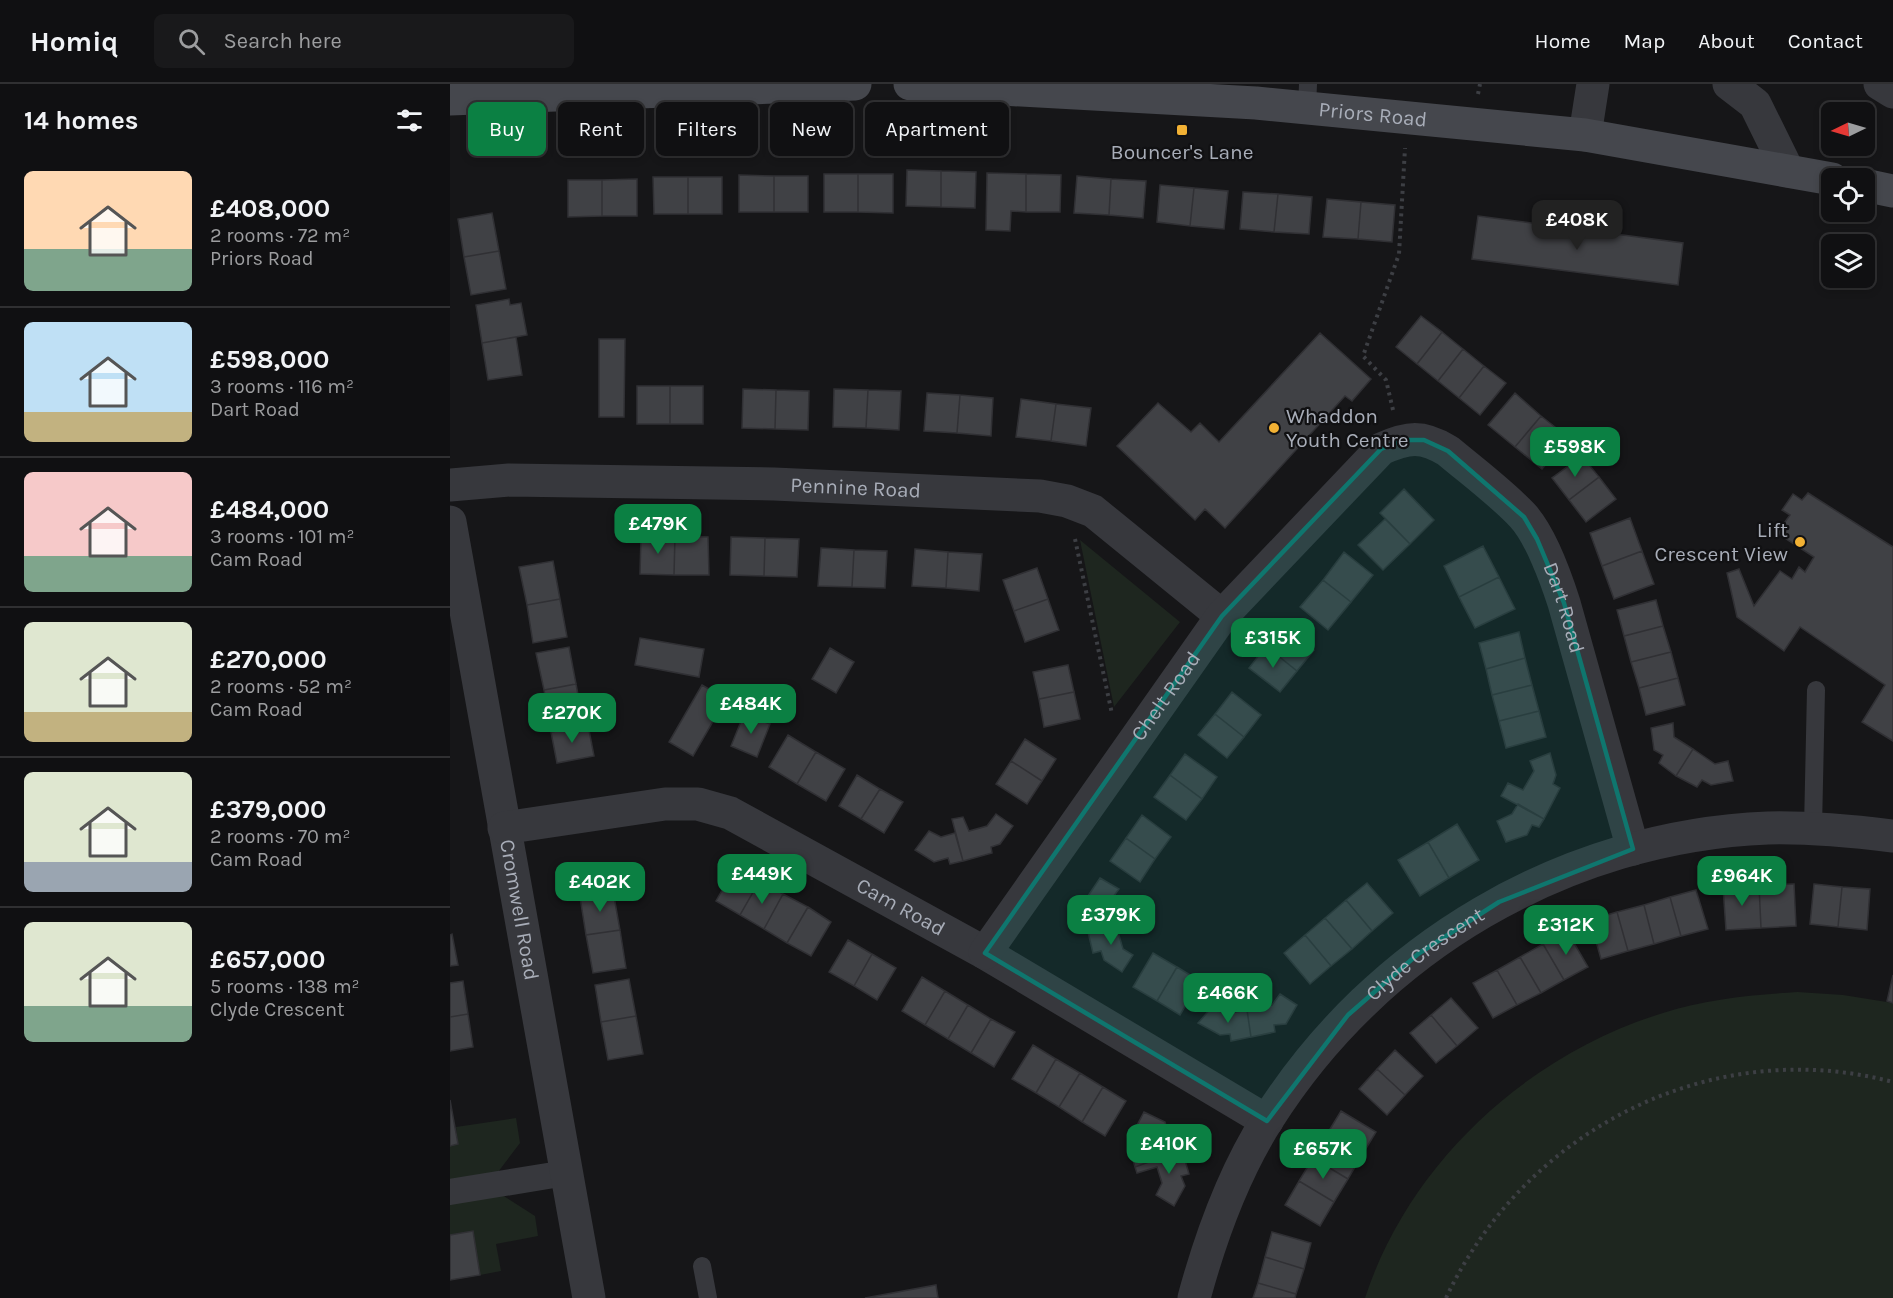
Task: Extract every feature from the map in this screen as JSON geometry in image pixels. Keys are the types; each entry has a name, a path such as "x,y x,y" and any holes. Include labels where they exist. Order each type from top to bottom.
{"main road":[{"path":"450,99 855,84"},
{"name":"Priors Road","path":"910,84 1008,87 1244,102 1308,96 1407,118 1585,135 1821,177"},
{"path":"1875,187 1893,191"}],"street":[{"path":"1585,135 1593,84"},
{"path":"1729,84 1755,104 1788,171"},
{"path":"1880,84 1893,92"},
{"name":"Dart Road","path":"1401,440 1412,438 1424,440 1448,451 1524,517 1537,539 1558,583 1633,849"},
{"name":"Chelt Road","path":"985,953 1222,616 1380,449 1401,440"},
{"name":"Pennine Road","path":"450,485 509,480 774,484 1040,496 1067,501 1093,511 1222,616"},
{"name":"Cromwell Road","path":"450,522 588,1298"},
{"name":"Cam Road","path":"504,828 665,804 681,803 715,808 730,813 985,953 1267,1121"},
{"name":"Clyde Crescent","path":"1194,1298 1205,1257 1222,1210 1243,1164 1291,1083 1348,1015 1380,984 1457,926 1542,881 1587,863 1677,839 1768,828 1813,828 1893,836"},
{"path":"450,1192 566,1173"}],"lane":[{"path":"1813,828 1816,690"},
{"path":"702,1266 708,1298"}],"path":[{"path":"1401,440 1386,380 1363,356 1399,254 1407,118"},
{"path":"1067,501 1121,759"},
{"path":"1446,1298 1459,1270 1482,1234 1509,1200 1572,1143 1608,1120 1646,1101 1722,1078 1761,1072 1801,1070 1840,1072 1893,1082"}],"highlighted area":[{"path":"1401,440 1424,440 1448,451 1524,517 1537,539 1564,603 1633,849 1499,902 1418,954 1348,1015 1267,1121 985,953 1222,616 1381,449"}],"shaded area":[{"path":"1080,540 1180,622 1114,707"},
{"path":"1797,992 1843,995 1893,1003 1893,1298 1365,1298 1385,1249 1411,1202 1443,1159 1480,1120 1521,1086 1566,1056 1613,1031 1663,1013 1729,998"},
{"path":"516,1118 520,1143 495,1176 450,1183 450,1146 458,1144 456,1127"},
{"path":"499,1193 535,1216 538,1236 496,1244 501,1271 480,1275 473,1232 450,1235 450,1200"}],"building":[{"path":"907,170 941,171 941,207 906,206"},
{"path":"941,171 976,172 975,208 941,207"},
{"path":"987,173 1026,174 1026,212 1011,211 1010,231 986,230"},
{"path":"824,174 858,174 858,212 824,212"},
{"path":"858,174 893,174 893,213 858,212"},
{"path":"1026,174 1061,175 1060,212 1026,212"},
{"path":"739,175 774,176 774,212 739,212"},
{"path":"774,176 808,176 808,212 774,212"},
{"path":"1077,176 1111,179 1109,215 1074,213"},
{"path":"653,177 688,177 688,214 654,214"},
{"path":"688,177 722,177 722,214 688,214"},
{"path":"637,179 637,216 602,216 602,180"},
{"path":"1111,179 1146,181 1143,218 1109,215"},
{"path":"568,180 602,180 602,216 568,217"},
{"path":"1160,185 1194,188 1190,226 1157,222"},
{"path":"1194,188 1228,191 1224,229 1190,226"},
{"path":"1243,192 1278,194 1274,232 1240,229"},
{"path":"1278,194 1312,197 1309,234 1274,232"},
{"path":"1327,199 1361,202 1358,239 1323,237"},
{"path":"1361,202 1395,205 1392,242 1358,239"},
{"path":"492,213 499,251 464,257 458,219"},
{"path":"1478,216 1683,243 1678,285 1472,259"},
{"path":"499,251 506,289 471,295 464,257"},
{"path":"509,299 510,305 521,303 527,335 482,343 476,305"},
{"path":"1421,316 1442,332 1417,364 1396,347"},
{"path":"1442,332 1463,349 1438,381 1417,364"},
{"name":"Whaddon Youth Centre","path":"1320,333 1371,379 1352,401 1345,396 1225,528 1205,509 1195,520 1117,446 1158,403 1191,432 1200,423 1219,442"},
{"path":"516,337 522,375 488,380 482,343"},
{"path":"599,339 625,339 624,417 599,417"},
{"path":"1463,349 1484,366 1459,398 1438,381"},
{"path":"1484,366 1506,383 1480,415 1459,398"},
{"path":"637,386 670,386 670,424 637,424"},
{"path":"670,386 703,386 703,424 670,424"},
{"path":"743,389 776,390 775,429 742,428"},
{"path":"834,389 868,390 866,428 833,427"},
{"path":"776,390 809,391 808,430 775,429"},
{"path":"868,390 901,391 899,430 866,428"},
{"path":"927,393 960,395 957,433 924,431"},
{"path":"1515,393 1541,416 1515,447 1488,425"},
{"path":"960,395 993,398 991,436 957,433"},
{"path":"1021,399 1056,404 1051,441 1016,437"},
{"path":"1056,404 1091,408 1086,446 1051,441"},
{"path":"1541,416 1569,438 1542,469 1515,447"},
{"path":"1582,456 1599,477 1569,500 1552,478"},
{"path":"1599,477 1616,499 1586,522 1569,500"},
{"path":"1404,489 1434,520 1410,544 1380,513"},
{"path":"1808,493 1893,547 1893,741 1862,722 1885,685 1800,627 1784,651 1737,617 1727,573 1739,569 1754,606 1780,571 1792,579 1799,567 1805,572 1814,557 1777,533 1790,515 1782,510 1793,494 1802,500"},
{"path":"1630,518 1642,551 1602,566 1590,533"},
{"path":"1385,519 1410,544 1383,570 1358,545"},
{"path":"641,536 675,536 674,575 640,574"},
{"path":"675,536 708,537 709,575 674,575"},
{"path":"731,537 765,538 764,576 730,575"},
{"path":"765,538 799,539 797,577 764,576"},
{"path":"1483,546 1499,577 1459,597 1444,566"},
{"path":"821,548 854,550 852,587 818,586"},
{"path":"915,549 948,552 946,588 912,586"},
{"path":"854,550 887,551 885,588 852,587"},
{"path":"1642,551 1654,584 1614,599 1602,566"},
{"path":"948,552 982,554 979,591 946,588"},
{"path":"1344,552 1373,575 1351,602 1323,580"},
{"path":"553,561 560,599 527,605 519,567"},
{"path":"1037,568 1048,599 1014,611 1003,580"},
{"path":"1499,577 1515,609 1475,628 1459,597"},
{"path":"1323,580 1351,602 1328,630 1300,607"},
{"path":"560,599 567,637 533,643 527,605"},
{"path":"1048,599 1059,630 1025,642 1014,611"},
{"path":"1656,600 1663,626 1624,636 1617,610"},
{"path":"1283,625 1314,650 1297,671 1266,646"},
{"path":"1663,626 1671,652 1631,662 1624,636"},
{"path":"1519,632 1525,658 1486,669 1479,643"},
{"path":"640,638 704,649 699,677 635,665"},
{"path":"1266,646 1297,671 1280,692 1249,668"},
{"path":"569,647 576,684 544,690 536,653"},
{"path":"830,648 854,662 836,693 812,679"},
{"path":"1671,652 1678,678 1639,688 1631,662"},
{"path":"1525,658 1532,685 1492,695 1486,669"},
{"path":"1068,665 1074,692 1039,699 1033,672"},
{"path":"1678,678 1685,705 1646,715 1639,688"},
{"path":"576,684 583,722 551,728 544,690"},
{"path":"702,685 726,699 693,756 669,742"},
{"path":"1532,685 1539,711 1499,721 1492,695"},
{"path":"1074,692 1080,719 1044,727 1039,699"},
{"path":"1232,692 1261,715 1244,737 1215,714"},
{"path":"1539,711 1546,737 1506,748 1499,721"},
{"path":"744,714 770,724 757,757 731,746"},
{"path":"1215,714 1244,737 1227,758 1198,735"},
{"path":"1673,723 1674,737 1693,749 1676,776 1659,763 1663,755 1654,750 1651,728"},
{"path":"588,725 594,756 557,763 551,732"},
{"path":"788,735 816,752 797,784 769,767"},
{"path":"1025,739 1056,759 1042,781 1011,761"},
{"path":"1693,749 1715,764 1728,761 1733,781 1711,785 1702,780 1697,787 1676,776"},
{"path":"816,752 845,769 826,801 797,784"},
{"path":"1550,753 1556,775 1553,784 1560,788 1544,819 1501,796 1508,783 1523,790 1534,771 1530,761"},
{"path":"1185,754 1217,777 1202,799 1170,775"},
{"path":"1011,761 1042,781 1027,804 996,784"},
{"path":"857,775 880,789 861,819 839,806"},
{"path":"1170,775 1202,799 1186,820 1154,797"},
{"path":"880,789 903,802 884,833 861,819"},
{"path":"1518,804 1544,819 1539,827 1532,825 1527,835 1506,842 1497,821 1512,814"},
{"path":"996,814 1013,826 1000,844 991,847 992,853 963,861 952,819 963,817 969,831 987,826"},
{"path":"1142,815 1171,837 1155,859 1126,838"},
{"path":"1457,824 1479,860 1449,878 1428,842"},
{"path":"929,831 941,837 955,833 963,861 950,864 948,858 934,862 915,850"},
{"path":"1126,838 1155,859 1140,882 1110,861"},
{"path":"1428,842 1449,878 1420,896 1398,860"},
{"path":"736,866 760,880 740,915 716,901"},
{"path":"1100,878 1119,889 1110,901 1116,920 1128,917 1129,923 1088,932 1083,909 1091,907 1088,896"},
{"path":"760,880 783,894 764,929 740,915"},
{"path":"1367,883 1393,913 1372,931 1346,900"},
{"path":"1794,884 1796,926 1761,928 1759,885"},
{"path":"1814,884 1842,887 1838,927 1810,924"},
{"path":"1759,885 1761,928 1726,930 1723,887"},
{"path":"1842,887 1870,889 1867,930 1838,927"},
{"path":"1696,890 1708,929 1681,936 1670,897"},
{"path":"613,891 620,930 586,935 580,897"},
{"path":"783,894 808,907 787,943 764,929"},
{"path":"1670,897 1681,936 1654,944 1644,905"},
{"path":"1346,900 1372,931 1352,949 1325,918"},
{"path":"1644,905 1654,944 1628,951 1617,912"},
{"path":"808,907 831,922 811,956 787,943"},
{"path":"1617,912 1628,951 1601,959 1590,920"},
{"path":"1325,918 1352,949 1331,966 1305,935"},
{"path":"1129,923 1130,929 1118,932 1123,949 1133,955 1122,972 1104,960 1101,951 1093,953 1088,932"},
{"path":"620,930 626,968 593,973 586,935"},
{"path":"1567,931 1588,967 1564,980 1543,944"},
{"path":"452,934 458,965 450,966 450,935"},
{"path":"1305,935 1331,966 1310,984 1284,953"},
{"path":"848,940 872,954 854,986 829,972"},
{"path":"1543,944 1564,980 1541,993 1520,957"},
{"path":"1153,953 1177,967 1157,1001 1133,987"},
{"path":"872,954 896,968 877,1000 854,986"},
{"path":"1520,957 1541,993 1517,1005 1497,970"},
{"path":"1177,967 1200,981 1180,1015 1157,1001"},
{"path":"1497,970 1517,1005 1493,1018 1473,983"},
{"path":"1893,975 1893,1003 1887,1001"},
{"path":"922,977 945,991 925,1025 902,1011"},
{"path":"629,979 636,1016 601,1022 595,985"},
{"path":"463,981 468,1014 450,1017 450,983"},
{"path":"945,991 968,1005 948,1039 925,1025"},
{"path":"1280,994 1297,1005 1286,1024 1274,1025 1275,1032 1251,1037 1247,1010 1272,1005"},
{"path":"1451,998 1478,1028 1457,1046 1431,1015"},
{"path":"968,1005 991,1019 971,1053 948,1039"},
{"path":"1213,1006 1225,1014 1247,1010 1251,1037 1231,1041 1230,1034 1220,1035 1198,1023"},
{"path":"468,1014 473,1047 450,1051 450,1017"},
{"path":"1431,1015 1457,1046 1436,1063 1410,1033"},
{"path":"636,1016 643,1054 608,1060 601,1022"},
{"path":"991,1019 1015,1032 994,1067 971,1053"},
{"path":"1033,1045 1056,1059 1036,1093 1012,1079"},
{"path":"1395,1050 1423,1076 1405,1095 1377,1069"},
{"path":"1056,1059 1080,1073 1059,1107 1036,1093"},
{"path":"1377,1069 1405,1095 1387,1115 1359,1089"},
{"path":"1080,1073 1103,1087 1082,1122 1059,1107"},
{"path":"1103,1087 1126,1101 1105,1136 1082,1122"},
{"path":"450,1100 458,1144 450,1146"},
{"path":"1341,1111 1376,1132 1362,1155 1327,1134"},
{"path":"1144,1112 1165,1122 1168,1133 1176,1130 1182,1150 1135,1167 1133,1160 1147,1155 1144,1141 1132,1135"},
{"path":"1327,1134 1362,1155 1348,1179 1313,1158"},
{"path":"1182,1150 1189,1174 1181,1176 1185,1186 1174,1206 1156,1195 1162,1183 1157,1167 1137,1173 1135,1167"},
{"path":"1313,1158 1348,1179 1334,1202 1299,1181"},
{"path":"1299,1181 1334,1202 1320,1226 1285,1205"},
{"path":"473,1231 480,1275 450,1280 450,1235"},
{"path":"1272,1232 1311,1243 1304,1269 1265,1257"},
{"path":"1265,1257 1304,1269 1296,1294 1258,1283"},
{"path":"1258,1283 1296,1294 1295,1298 1253,1298"},
{"path":"936,1285 938,1298 865,1298"}],"place":[{"name":"Bouncer's Lane","path":"1182,130"},
{"name":"Whaddon Youth Centre","path":"1274,428"},
{"name":"Lift Crescent View","path":"1800,542"}]}
